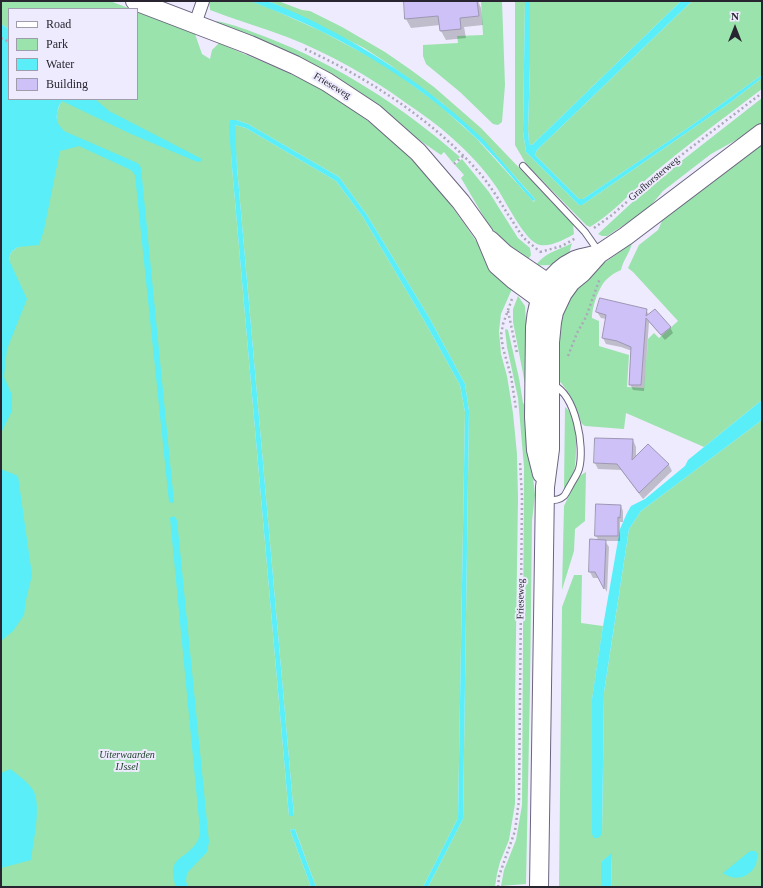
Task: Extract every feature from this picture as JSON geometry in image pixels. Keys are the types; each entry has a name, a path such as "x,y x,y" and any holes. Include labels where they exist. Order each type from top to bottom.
{"main road":[{"name":"Frieseweg","path":"135,1 295,65 327,82 374,112 433,169 461,202 484,234 497,265 514,280 544,291 557,303"},
{"path":"542,384 554,312 557,303 571,282 582,273 599,254 626,236 762,133"},
{"path":"539,887 544,493 550,449 535,327 536,315 544,291 564,267 576,260 599,254"}],"street":[{"path":"195,24 203,1"}],"lane":[{"path":"523,166 585,232 599,254"},
{"path":"542,384 556,387 564,393 578,425 580,437 580,465 577,474 564,497 557,500 544,493"}],"path":[{"name":"Grafhorsterweg","path":"533,245 540,252 562,246 605,221 671,163 762,93"},
{"path":"454,164 464,156"},
{"path":"568,356 577,333 586,317 601,276"},
{"path":"508,310 503,324 502,342 511,376 516,410"},
{"name":"Frieseweg","path":"498,887 499,876 513,839 518,816 519,800 522,497 520,456"}],"green space":[{"path":"1,1 110,1 128,8 8,8 8,28 1,24"},
{"path":"209,1 250,1 267,7 321,31 385,65 438,104 476,138 534,202 535,199 482,139 442,103 364,48 273,3 265,1 278,1 302,10 310,11 342,27 385,52 434,87 481,128 573,224 574,234 561,241 551,244 537,244 526,234 515,219 497,188 482,168 470,155 430,120 392,93 349,66 287,37 210,10"},
{"path":"481,1 502,1 505,85 502,122 498,125 493,124 460,92 426,64 423,56 423,45 458,43 457,36 483,35"},
{"path":"515,1 525,1 523,131 526,152 579,205 582,205 728,104 762,78 762,89 676,155 613,210 590,227 586,225 526,164 515,145"},
{"path":"530,1 681,1 531,145 529,143 528,129"},
{"path":"692,1 762,1 762,75 688,128 583,199 579,199 535,155 537,150"},
{"name":"Uiterwaarden IJssel","path":"138,11 195,34 202,54 210,59 212,50 219,43 302,79 348,106 396,144 425,174 448,201 493,265 512,289 501,314 499,331 501,354 507,376 513,413 517,454 518,498 515,804 509,840 500,862 495,887 428,887 463,819 469,411 465,384 430,319 367,215 339,177 248,124 236,120 230,121 232,167 289,816 294,816 237,167 235,125 246,128 336,181 363,217 460,385 465,412 458,818 423,887 316,887 295,829 290,830 311,887 1,887 1,421 9,260 11,252 18,247 57,122 57,112 62,100 138,100"},
{"path":"216,21 266,37 319,60 368,88 392,104 438,138 460,157 453,163 444,152 441,155 412,135 377,106 328,73 297,56 218,24"},
{"path":"762,98 762,123 745,135 711,154 663,191 647,210 607,236 598,234 652,184"},
{"path":"762,144 762,400 704,447 626,413 624,429 585,426 582,424 566,388 557,379 558,320 572,292 600,266 632,243 621,270 604,282 601,286 592,313 592,318 599,321 599,346 629,355 627,387 644,388 648,339 654,333 659,338 678,321 628,268 639,245 658,230 663,219"},
{"path":"462,159 489,192 518,238 530,248 531,255 528,260 495,236 461,178 464,175 455,165"},
{"path":"572,243 568,257 552,264 536,265 544,257"},
{"path":"518,296 525,306 526,321 529,321 526,389 513,322 513,309"},
{"path":"506,329 508,330 523,403 525,405 535,495 532,521 526,884 501,886 504,870 516,840 522,805 524,467 518,398 507,347"},
{"path":"565,407 572,418 576,434 576,452 574,472 566,489 564,489"},
{"path":"762,420 762,887 611,887 612,854 601,862 601,887 559,887 562,607 574,575 582,575 581,623 603,626 592,700 592,834 602,833 604,692 629,529 641,511"},
{"path":"586,472 585,521 575,529 574,551 562,590 564,506 578,477"}],"water":[{"path":"250,1 265,1 273,3 329,29 356,44 409,78 458,116 481,137 535,199 534,201 475,137 424,94 370,57 341,41 281,13"},
{"path":"525,1 530,1 528,129 529,143 532,145 681,1 692,1 537,150 535,155 579,199 583,199 688,128 762,75 762,78 728,104 582,205 579,205 526,152 523,131"},
{"path":"1,24 8,28 8,100 96,100 109,111 202,159 200,162 195,161 131,134 62,101 58,109 57,121 64,131 135,162 139,164 141,168 174,502 169,502 135,175 131,170 79,146 60,151 44,230 39,245 18,247 11,252 9,260 27,299 7,349 4,377 12,395 12,411 1,433"},
{"path":"230,120 236,120 248,124 339,177 367,215 430,319 465,384 469,411 463,819 428,887 423,887 458,818 465,412 460,385 363,217 336,181 246,128 235,125 237,167 294,816 289,816 232,167 229,126"},
{"path":"762,400 762,420 641,511 629,529 604,692 602,834 598,838 594,838 592,834 592,699 620,529 631,506 645,499 685,466 688,460"},
{"path":"1,469 18,476 32,575 24,615 13,631 1,641"},
{"path":"174,516 177,520 209,842 207,852 187,873 186,881 188,887 176,887 173,877 173,869 175,864 197,842 200,830 170,518"},
{"path":"10,769 25,781 33,790 36,797 37,814 31,860 1,868 1,773"},
{"path":"295,829 316,887 311,887 290,830"},
{"path":"750,851 755,851 758,854 756,864 750,873 737,878 727,876 723,873"},
{"path":"612,853 611,887 601,887 601,862"}],"building":[{"path":"404,1 477,1 479,16 460,18 461,29 440,31 438,16 405,19"},
{"path":"600,298 647,309 646,316 655,309 671,327 661,335 646,318 641,385 629,385 631,347 617,341 602,338 606,315 596,312"},
{"path":"595,438 633,439 632,460 648,444 669,464 639,493 617,464 594,463"},
{"path":"596,504 621,505 620,518 618,517 618,536 595,536"},
{"path":"590,539 606,540 604,589 595,572 589,572"}]}
